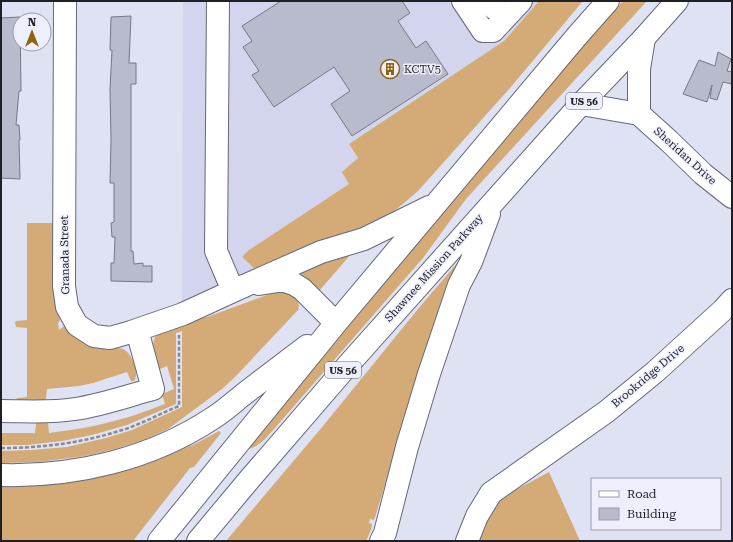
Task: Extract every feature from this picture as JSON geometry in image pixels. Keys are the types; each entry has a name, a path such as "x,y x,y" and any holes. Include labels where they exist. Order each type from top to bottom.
{"main road":[{"name":"Granada Street","path":"65,1 64,286 67,307 77,325 94,336 110,338 183,314 321,252 364,239 438,203"},
{"path":"1,475 58,472 94,466 143,453 176,440 214,418 336,323 302,288 294,284 285,281 278,281 239,288 216,251 218,1"},
{"path":"463,1 482,31 493,31 521,1"},
{"path":"486,1 505,18"},
{"name":"US 56","path":"159,541 336,323 608,1"},
{"name":"Shawnee Mission Parkway","path":"198,541 348,365 581,104 677,1"},
{"path":"581,104 638,114 639,69 644,38"},
{"name":"Sheridan Drive","path":"638,114 703,174 732,197"},
{"path":"381,541 385,533 407,447 459,285 471,262 493,203"},
{"name":"Brookridge Drive","path":"467,541 477,516 491,493 606,412 655,372 732,300"},
{"path":"1,411 39,412 74,409 105,403 153,389 137,330"}],"shaded area":[{"path":"183,1 539,1 504,41 349,144 358,159 349,184 249,250 242,257 255,269 182,302"},
{"path":"539,1 583,1 510,88 418,191 408,200 375,224 287,255 255,269 242,257 249,250 349,184 342,172 358,158 349,144 504,41"},
{"path":"623,1 647,1 466,199 423,258 267,437 255,447 248,449 247,447 433,222"},
{"path":"27,223 54,223 54,293 60,320 58,323 59,330 64,326 77,338 92,346 121,348 126,351 136,368 136,377 134,381 131,381 127,372 79,386 47,389 45,401 16,401 18,398 27,397 27,328 16,327 15,323 16,321 27,320"},
{"path":"352,253 320,290 298,272 320,257"},
{"path":"458,262 416,384 374,520 370,519 369,523 372,524 371,530 366,541 226,541 323,426"},
{"path":"280,291 288,293 297,299 299,306 298,310 222,389 168,429 144,440 85,456 39,462 1,463 1,451 67,447 106,438 132,430 182,407 182,331 176,333 176,404 127,425 92,435 62,441 27,445 1,445 1,433 35,433 36,423 48,422 49,433 65,431 121,419 165,404 162,394 174,389 167,366 160,369 157,368 153,345 155,337 158,333"},
{"path":"219,431 221,433 194,467 190,468 133,541 1,541 1,485 150,461 195,444"},
{"path":"549,472 580,541 477,541 493,502"}],"building":[{"name":"KCTV5","path":"281,1 402,1 410,13 398,21 416,48 426,41 448,74 352,136 331,104 350,91 334,67 274,107 252,75 259,71 243,47 252,41 242,26"},
{"path":"131,16 129,63 136,63 136,84 131,84 131,251 133,251 134,264 143,263 143,266 152,266 152,282 111,281 111,263 114,263 115,237 112,237 111,223 114,222 114,183 110,183 111,17"},
{"path":"12,17 12,52 20,52 21,91 19,91 16,125 19,125 20,179 1,178 1,18"},
{"path":"718,52 731,59 727,71 732,72 732,84 723,82 717,100 710,98 712,85 707,102 683,94 699,60 715,66"}],"place":[{"name":"KCTV5","path":"390,69"}]}
